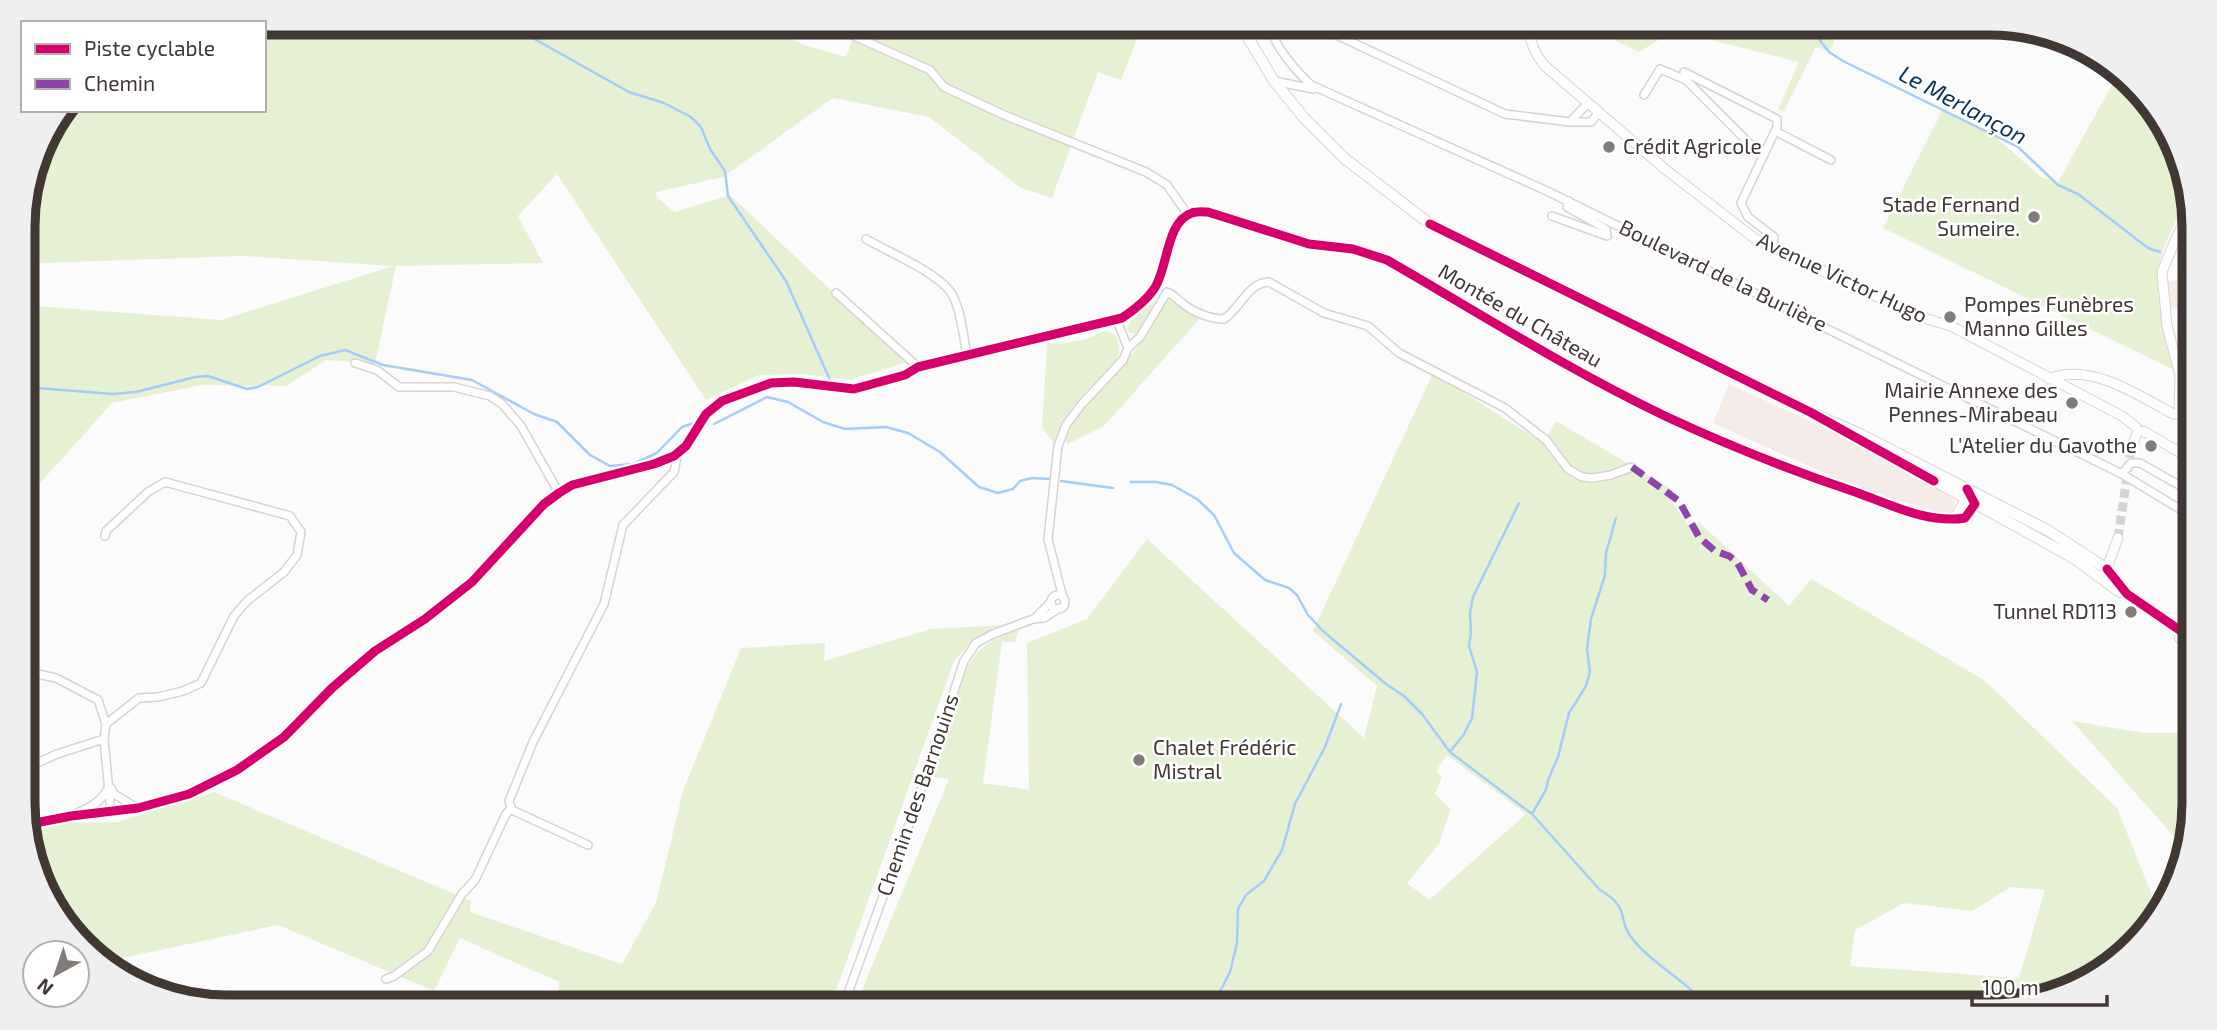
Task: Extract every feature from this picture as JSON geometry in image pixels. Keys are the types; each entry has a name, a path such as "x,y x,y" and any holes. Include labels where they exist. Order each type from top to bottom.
{"main road":[{"path":"1246,35 1274,81 1305,119 1344,159 1430,224 1810,412 1970,498 2105,574 2127,594 2182,632"},
{"path":"1970,498 1992,503 2049,531 2182,638"}],"street":[{"path":"37,823 138,808 189,794 237,770 284,737 332,688 375,651 425,619 472,582 544,504 559,492 599,476 663,461 678,452 694,435 706,414 722,401 745,390 771,383 793,382 854,389 905,375 918,367 1116,320 1140,306 1155,288 1163,271 1174,229 1188,215 1167,185 1146,172 1004,115 944,87 930,70 853,35"},
{"name":"Boulevard de la Burlière","path":"1272,35 1288,62 1311,85 1569,201 2123,474 2182,510"},
{"path":"1337,35 1505,114 1591,122 1600,113"},
{"name":"Avenue Victor Hugo","path":"1531,35 1534,50 1545,66 1754,239 1917,316 1951,326 2122,416 2139,430 2182,454"},
{"path":"1644,95 1660,69 1686,80 1762,156"},
{"path":"1684,72 1774,117 1778,123 1741,203 1748,217 1774,237 1772,249"},
{"path":"1274,81 1324,91"},
{"path":"1570,122 1588,103"},
{"path":"1775,131 1831,160"},
{"path":"1552,216 1607,236 1606,229 1567,207 1569,201"},
{"name":"Montée du Château","path":"1188,215 1208,212 1309,244 1353,249 1387,260 1582,373 1666,416 1844,488 1931,518 1953,520 1970,498"},
{"path":"2049,379 2072,375 2097,376 2173,414 2179,414 2180,375 2167,326 2162,272 2182,227"},
{"path":"866,239 925,270 943,283 953,296 967,355"},
{"path":"1057,599 1058,579 1048,539 1058,446 1066,425 1123,360 1128,348 1140,337 1167,292 1202,314 1224,319 1255,285 1269,282 1324,313 1368,326 1399,353 1504,408 1546,440 1568,469 1582,477 1611,475 1632,467"},
{"path":"836,293 918,367"},
{"path":"1116,320 1128,348"},
{"path":"355,363 377,370 399,387 454,387 490,396 502,404 521,426 559,492"},
{"path":"2131,449 2139,430"},
{"path":"511,808 509,800 533,741 604,604 623,525 674,472 678,452"},
{"path":"2123,474 2130,463 2140,463 2182,487"},
{"path":"105,536 106,531 148,492 165,482 290,516 301,532 297,555 284,572 247,601 234,616 201,683 183,691 139,698 106,724"},
{"path":"2105,574 2118,538"},
{"name":"Chemin des Barnouins","path":"847,995 914,811 964,661 976,643 1033,619 1044,618 1059,608 1053,606 1057,599"},
{"name":"Chemin des Barnouins","path":"1033,619 1057,599"},
{"path":"35,673 56,678 98,700 106,724 104,739 111,813"},
{"path":"35,764 104,739"},
{"path":"109,784 114,794 138,808"},
{"path":"72,816 96,803 105,795 109,784"},
{"path":"511,808 588,845"},
{"path":"386,979 428,951 457,901 475,880 482,861 511,808"}],"shaded area":[{"path":"2182,280 2182,312 2176,308 2170,309 2167,281"},
{"path":"1729,384 1828,429 1929,482 1955,501 1950,516 1857,488 1713,423"}],"green space":[{"path":"266,35 783,35 804,45 846,57 854,35 1138,35 1121,80 1098,72 1052,198 1021,188 929,117 833,98 723,177 656,192 657,197 674,212 730,195 907,362 850,380 803,374 759,375 706,400 557,174 518,216 543,263 396,266 375,364 326,360 286,386 202,385 112,403 35,489 35,306 221,320 393,266 243,256 35,262 35,214 42,177 61,131 73,112 266,112"},
{"path":"1605,35 1667,35 1639,52"},
{"path":"1696,35 1833,35 1834,42 1830,51 1816,47 1784,111 1778,109 1799,62"},
{"name":"Stade Fernand Sumeire.","path":"2114,81 2142,110 2156,131 2175,177 2181,212 2166,243 2158,272 2161,315 2174,370 1883,228 1943,109 1990,132 2041,177 2058,182"},
{"path":"1170,297 1201,317 1104,426 1068,444 1064,439 1075,419 1138,347 1166,298"},
{"path":"1157,298 1140,330 1136,334 1130,333 1127,329 1130,322"},
{"path":"1106,331 1115,335 1118,341 1117,361 1072,408 1054,443 1042,427 1047,343 1083,340"},
{"path":"1433,373 1543,443 1556,421 1673,490 1670,499 1690,528 1699,522 1789,606 1811,579 1984,680 2117,808 2154,902 2134,930 2097,963 2052,985 2003,995 860,995 949,779 933,777 951,712 970,663 981,649 1019,629 1015,642 1002,642 983,783 1029,790 1027,643 1087,619 1147,539 1364,738 1377,686 1313,631","holes":["1447,755 1526,814 1429,900 1407,883 1439,844 1451,809 1435,794 1442,777 1436,771","2011,887 2045,890 2019,978 1850,966 1855,930 1904,903 1972,911"]},
{"path":"1005,625 975,638 954,661 834,995 558,995 559,982 460,938 434,991 278,925 116,959 91,939 75,920 61,899 42,853 38,832 60,823 117,822 214,792 471,901 470,912 622,964 656,903 683,791 741,648 825,643 824,661 931,629"},
{"path":"2072,721 2144,733 2182,733 2182,816 2178,841"}],"waterway":[{"path":"527,35 629,92 664,103 691,117 701,127 710,149 725,171 728,196 786,281 830,380"},
{"name":"Le Merlançon","path":"1816,35 1829,52 1843,61 2018,147 2058,185 2078,194 2148,248 2160,252"},
{"path":"35,388 113,394 136,392 208,376 247,389 258,387 320,356 345,350 383,365 472,380 534,414 557,422 590,455 610,466 633,464 657,453 682,427 694,423"},
{"path":"714,424 767,397 788,402 823,422 845,429 886,427 908,433 940,452 979,487 998,493 1013,489 1020,481 1032,478 1049,479"},
{"path":"1061,481 1113,488"},
{"path":"1131,482 1172,485 1197,499 1214,515 1234,553 1265,580 1289,588 1297,595 1308,615 1324,632 1404,696 1422,714 1450,752 1532,814 1600,890 1616,903 1627,930 1639,947 1697,995"},
{"path":"1450,752 1472,718 1477,672 1469,646 1473,597 1519,503"},
{"path":"1533,812 1546,790 1569,713 1586,686 1590,672 1587,649 1591,619 1605,575 1606,553 1616,518"},
{"path":"1218,995 1230,972 1237,943 1238,909 1246,895 1264,881 1282,850 1295,804 1325,747 1341,704"}],"tunnel":[{"path":"2118,538 2131,449"}],"marked path":[{"path":"1632,467 1679,501 1699,537 1715,551 1737,562 1752,590 1768,600"}],"cycle path":[{"path":"37,823 138,808 189,794 237,770 284,737 332,688 375,651 425,619 472,582 544,504 572,485 654,464 674,456 686,446 706,414 722,401 771,383 794,382 854,389 905,375 918,367 1122,318 1140,305 1154,289 1177,225 1183,218 1196,212 1208,212 1309,244 1353,249 1387,260 1559,360 1665,416 1760,457 1897,508 1924,516 1965,518 1975,504 1967,489"},
{"path":"1430,224 1810,412 1934,481"},
{"path":"2107,569 2127,594 2182,632"}],"place":[{"name":"Crédit Agricole","path":"1609,147"},
{"name":"Stade Fernand Sumeire.","path":"2034,217"},
{"name":"Pompes Funèbres Manno Gilles","path":"1950,317"},
{"name":"Mairie Annexe des Pennes-Mirabeau","path":"2072,403"},
{"name":"L'Atelier du Gavothe","path":"2151,446"},
{"name":"Tunnel RD113","path":"2131,612"},
{"name":"Chalet Frédéric Mistral","path":"1139,760"}]}
